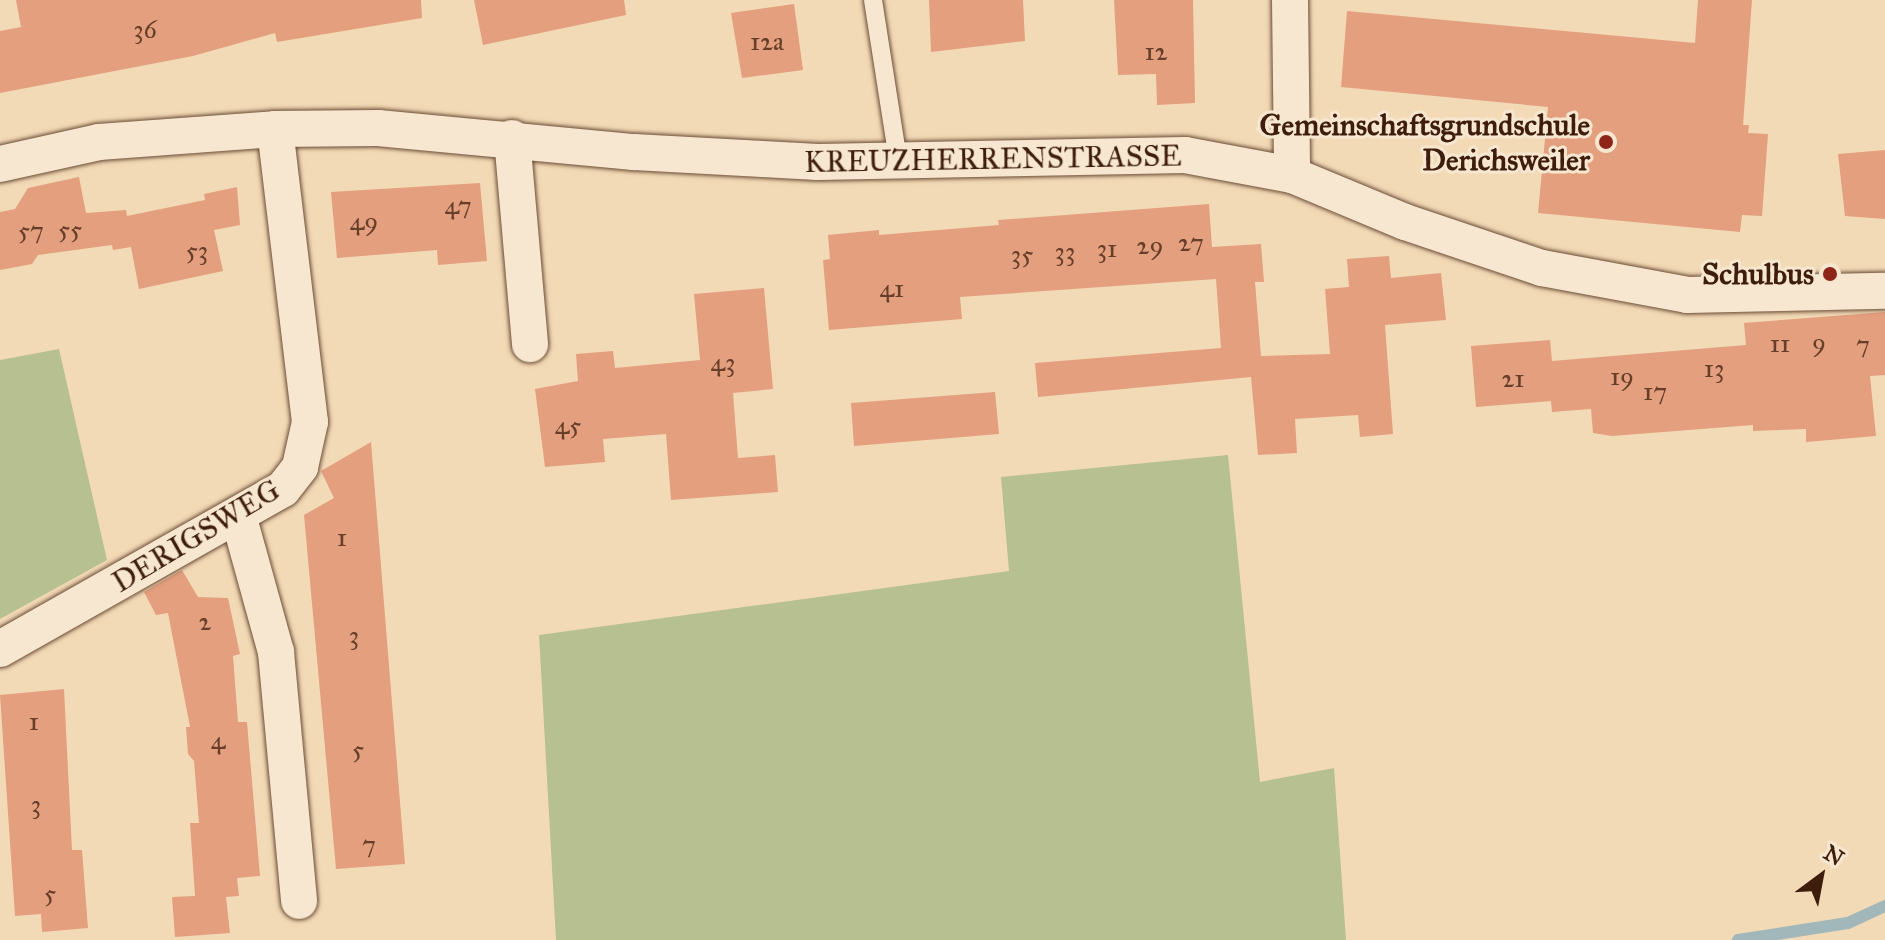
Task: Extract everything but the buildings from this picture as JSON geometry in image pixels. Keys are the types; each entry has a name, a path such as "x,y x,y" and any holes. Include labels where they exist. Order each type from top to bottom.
{"street":[{"path":"1290,0 1292,175"},
{"name":"KREUZHERRENSTRASSE","path":"0,164 99,142 275,129 378,128 512,138 634,152 818,162 1149,153 1220,160 1292,175 1405,222 1542,268 1687,295 1885,291"},
{"name":"DERIGSWEG","path":"0,649 283,489 300,467 310,422 275,129"},
{"path":"512,138 530,344"},
{"path":"238,515 276,652 299,901"}],"lane":[{"path":"873,0 898,160"}],"green space":[{"path":"59,349 107,560 0,619 0,360"},
{"path":"1228,455 1260,782 1334,768 1346,940 556,940 539,635 1009,571 1001,477"}],"waterway":[{"path":"1738,940 1848,923 1885,906"}],"place":[{"name":"Gemeinschaftsgrundschule Derichsweiler","path":"1606,142"},
{"name":"Schulbus","path":"1830,274"}]}
